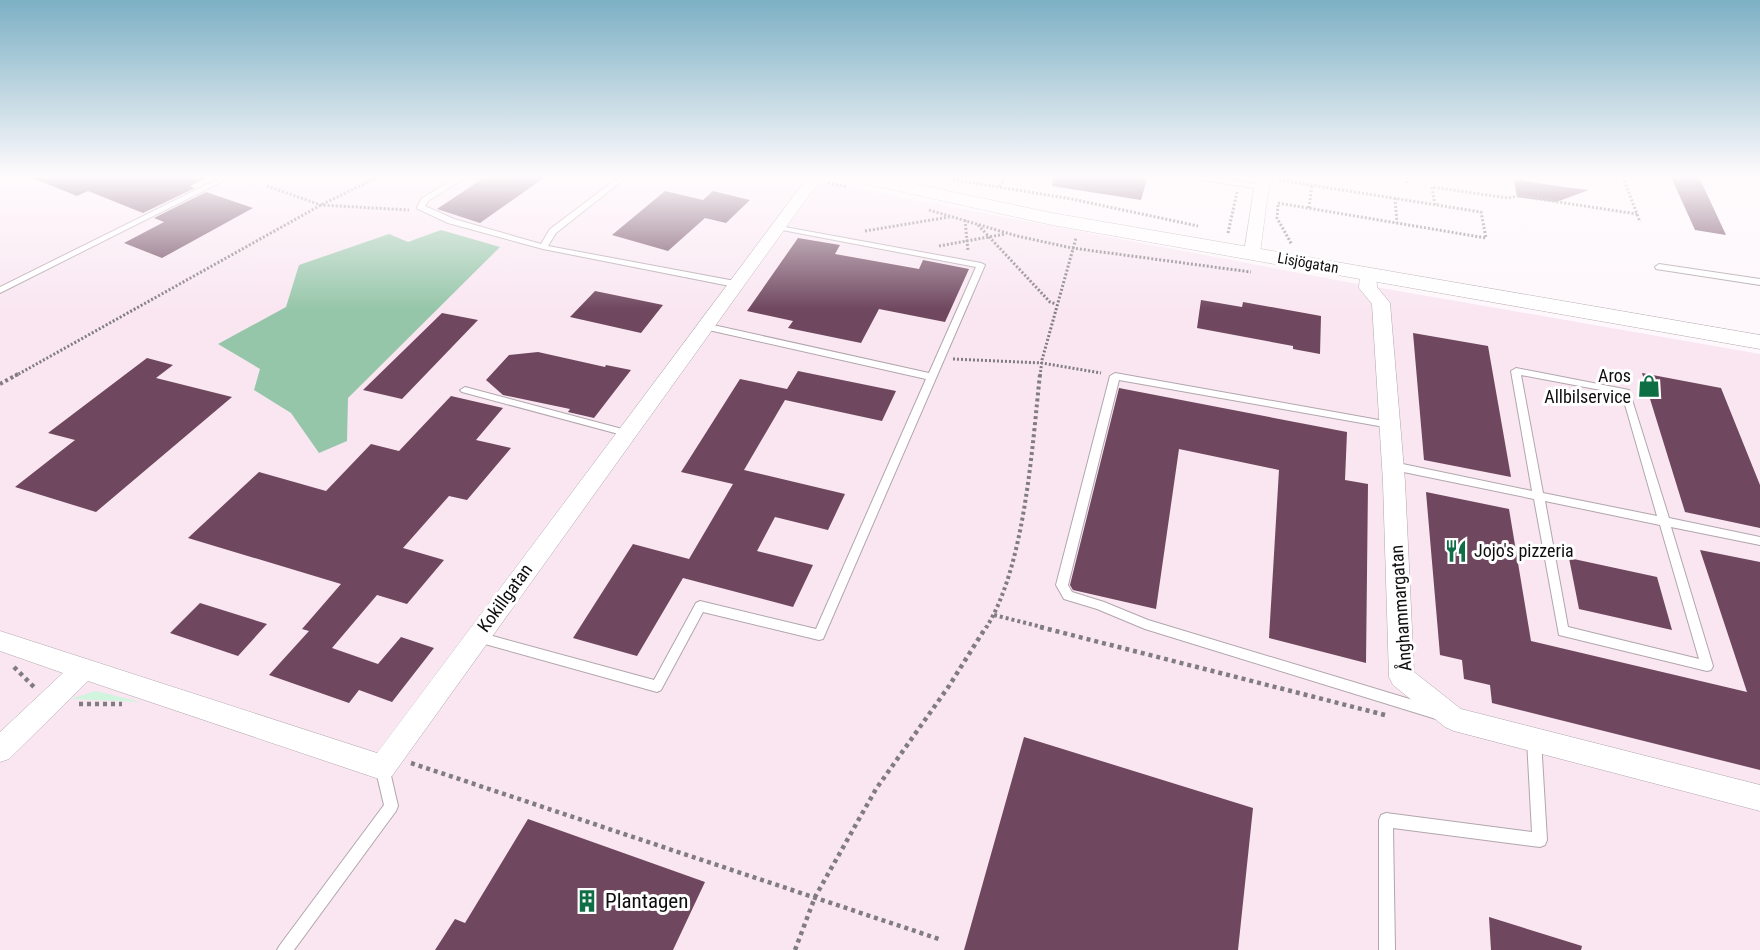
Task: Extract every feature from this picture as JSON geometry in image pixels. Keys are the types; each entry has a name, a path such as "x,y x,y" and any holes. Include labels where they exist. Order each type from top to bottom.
{"street":[{"name":"Kokillgatan","path":"382,767 781,221"},
{"name":"Lisjögatan","path":"1063,221 1253,263 1368,274 1760,342"},
{"path":"1253,263 1258,221"},
{"name":"Ånghammargatan","path":"1368,274 1368,288 1382,303 1393,466 1402,677 1454,719 1760,798"},
{"name":"Ånghammargatan","path":"1382,303 1391,293 1392,278"},
{"path":"4,653 83,670 382,767"},
{"path":"0,750 83,670"}],"lane":[{"path":"0,290 138,221"},
{"path":"452,221 543,247 735,284"},
{"path":"543,247 553,231 566,221"},
{"path":"477,637 657,686 700,606 819,635 981,265 777,227"},
{"path":"1659,267 1760,282"},
{"path":"704,326 933,377"},
{"path":"1516,371 1626,392 1664,521 1707,666 1563,632 1516,371"},
{"path":"1390,425 1115,376 1062,585 1068,596 1100,605 1145,624 1454,719"},
{"path":"465,390 626,433"},
{"path":"1393,466 1760,541"},
{"path":"1387,950 1386,820 1540,840 1534,740"},
{"path":"285,950 391,806 382,767"}],"path":[{"path":"0,384 292,221"},
{"path":"852,241 859,231 924,221"},
{"path":"964,221 971,257 969,262"},
{"path":"968,221 1009,234 1072,248 1253,263"},
{"path":"1177,221 1202,227"},
{"path":"1219,231 1228,233 1232,221"},
{"path":"1278,221 1292,246"},
{"path":"1387,221 1486,237 1483,221"},
{"path":"977,224 1050,303 1056,304"},
{"path":"926,255 929,250 946,242 1009,234"},
{"path":"795,950 815,897 876,789 949,686 994,615 1014,553 1026,496 1042,363 1072,248"},
{"path":"941,358 1042,363 1115,376"},
{"path":"994,615 1391,716"},
{"path":"4,653 39,692"},
{"path":"411,763 426,766 939,939"}],"shaded area":[{"path":"0,221 1027,221 1347,282 1760,354 1760,950 0,950"}],"green space":[{"path":"441,230 500,247 348,398 347,441 319,453 291,413 254,390 260,369 218,344 286,307 299,265 389,234 408,242"},
{"path":"96,691 141,702 70,699"}],"building":[{"path":"229,221 162,258 124,243 164,222"},
{"path":"628,221 701,221 668,251 612,235"},
{"path":"1691,221 1720,221 1726,235 1695,230"},
{"path":"798,238 840,245 835,254 919,269 923,260 969,269 945,322 879,309 861,343 788,328 793,321 747,311"},
{"path":"595,291 663,305 641,333 570,317"},
{"path":"1201,300 1242,307 1243,302 1321,316 1320,354 1293,349 1293,346 1197,328"},
{"path":"442,313 478,320 402,399 363,390"},
{"path":"1413,333 1488,346 1511,477 1424,460"},
{"path":"538,352 605,367 606,365 631,370 594,418 568,412 570,409 503,395 486,380 509,355"},
{"path":"147,358 173,365 156,378 232,397 96,512 15,487 75,440 48,433"},
{"path":"798,371 896,391 882,421 785,400 744,470 845,494 828,530 775,517 757,551 813,565 793,607 683,578 637,656 573,638 633,544 689,559 733,484 681,472 740,379 787,389"},
{"path":"1642,373 1721,388 1760,485 1760,528 1685,512"},
{"path":"1119,388 1347,432 1345,480 1368,484 1366,663 1269,638 1279,470 1179,449 1156,609 1073,590 1070,585"},
{"path":"451,396 503,408 476,440 511,448 467,500 449,496 403,548 444,560 407,604 377,595 332,648 378,664 401,637 434,648 392,702 359,690 349,703 269,675 309,631 302,629 341,584 188,538 259,472 326,491 371,444 399,451"},
{"path":"1426,492 1509,509 1531,641 1747,692 1700,550 1760,562 1760,770 1492,703 1490,685 1464,679 1462,660 1440,655"},
{"path":"1569,558 1657,577 1672,630 1579,609"},
{"path":"200,603 267,624 238,656 170,633"},
{"path":"1024,737 1253,808 1238,950 964,950"},
{"name":"Plantagen","path":"528,819 705,882 673,950 435,950 455,919 465,923"},
{"path":"1489,917 1582,946 1581,950 1491,950"}],"place":[{"name":"Aros Allbilservice","path":"1649,386"},
{"name":"Jojo's pizzeria","path":"1456,551"},
{"name":"Plantagen","path":"587,901"}]}
